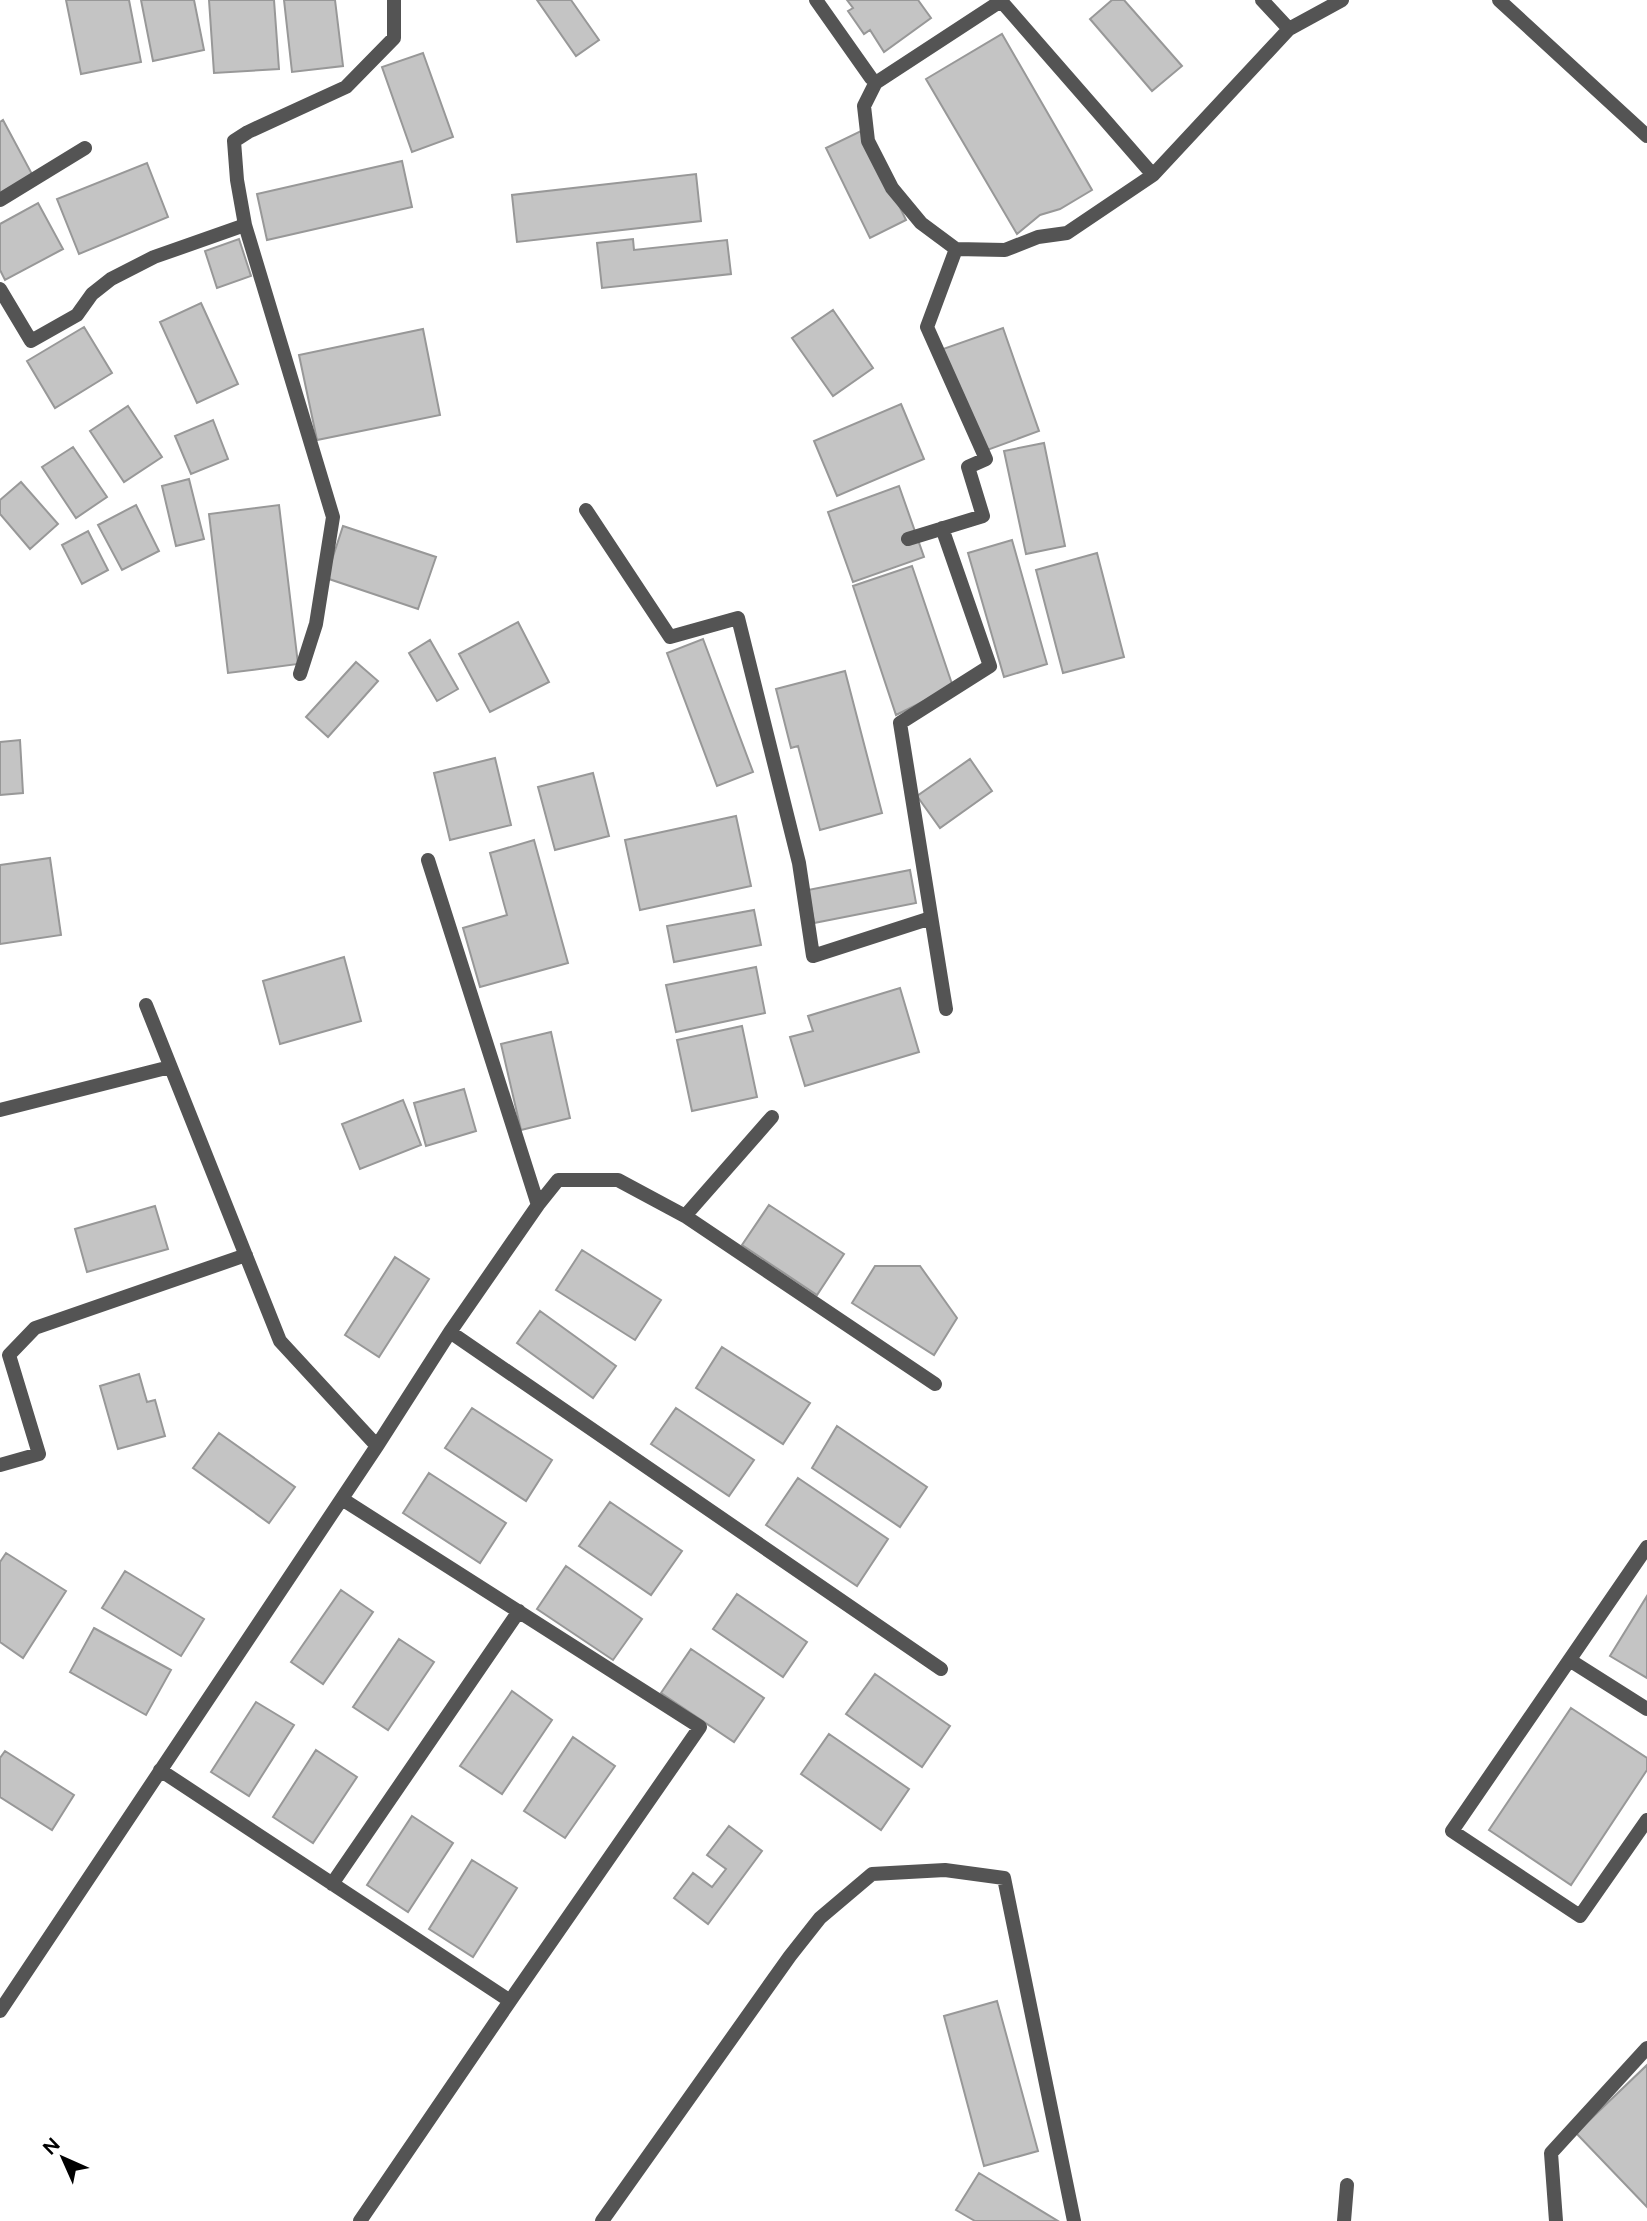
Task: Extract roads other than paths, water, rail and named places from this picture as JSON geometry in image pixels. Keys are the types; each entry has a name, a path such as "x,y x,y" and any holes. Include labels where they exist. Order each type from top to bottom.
{"street":[{"path":"300,674 316,624 333,517 245,225 234,141 247,132 346,87 394,38 394,0"},
{"path":"816,0 876,82"},
{"path":"1153,174 1001,0 876,82 864,106 868,141 892,188 921,223 957,249 1004,250 1038,237 1067,233 1153,174 1289,29 1342,0"},
{"path":"1262,0 1289,29"},
{"path":"1499,0 1647,136"},
{"path":"0,200 85,148"},
{"path":"0,289 31,341 76,315 92,294 111,279 154,257 245,225"},
{"path":"908,539 983,516 968,467 986,459 927,327 957,249"},
{"path":"586,510 670,637 738,618 799,863 813,956 931,918"},
{"path":"942,528 990,667 900,723 946,1009"},
{"path":"428,860 538,1205"},
{"path":"146,1005 281,1341 377,1446"},
{"path":"0,1110 170,1067"},
{"path":"685,1216 772,1117"},
{"path":"0,2011 342,1499 450,1332 558,1180 618,1180 685,1216 935,1384"},
{"path":"0,1465 39,1454 9,1355 35,1328 246,1255"},
{"path":"450,1332 941,1669"},
{"path":"342,1499 700,1727 360,2221"},
{"path":"1647,1546 1452,1831 1580,1916 1647,1821"},
{"path":"332,1884 519,1611"},
{"path":"1570,1661 1647,1709"},
{"path":"160,1770 510,2001"},
{"path":"602,2221 790,1956 820,1918 872,1874 945,1870 1004,1878 1074,2221"},
{"path":"1556,2221 1551,2153 1647,2048"},
{"path":"1345,2221 1347,2185"}]}
